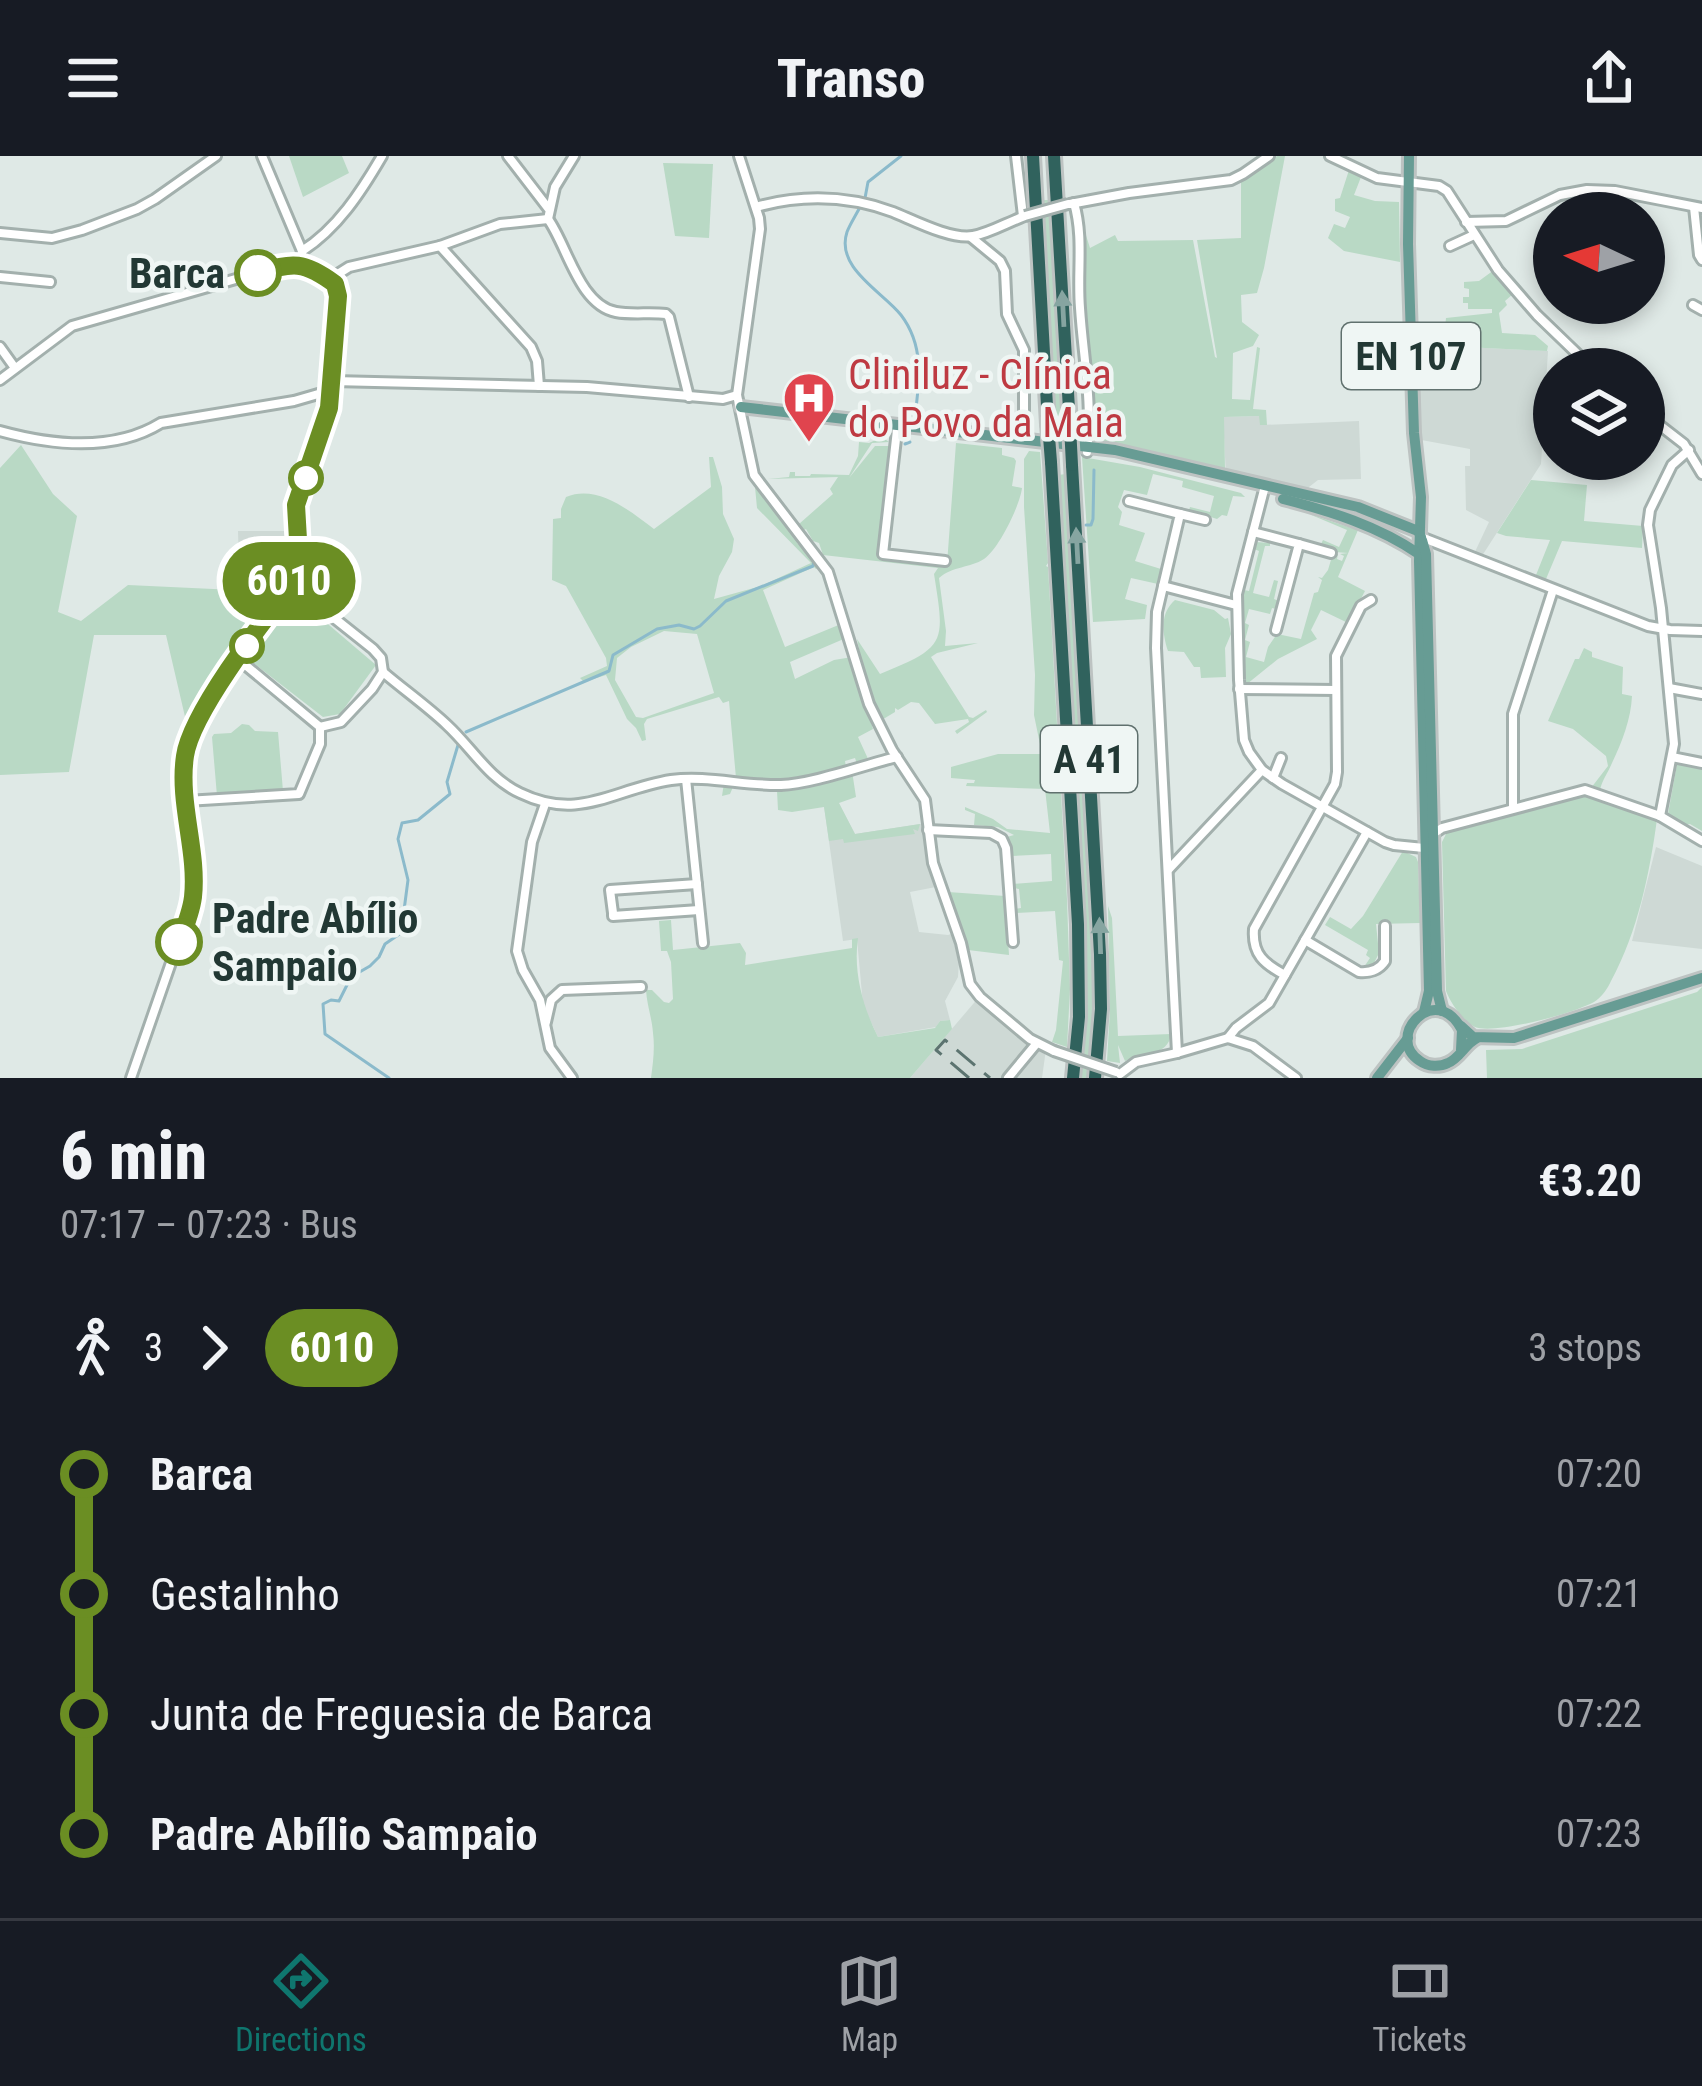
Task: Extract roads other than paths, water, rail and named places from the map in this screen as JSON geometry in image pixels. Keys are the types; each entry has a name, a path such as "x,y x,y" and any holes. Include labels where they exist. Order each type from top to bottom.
{"highway":[{"name":"A 41","path":"1033,156 1079,956 1073,1078"},
{"name":"A 41","path":"1054,156 1100,954 1095,1078"}],"main road":[{"name":"EN 107","path":"1409,156 1412,373 1421,537 1427,561 1437,991 1442,1011"},
{"path":"740,405 897,430 1030,440"},
{"path":"740,405 1087,449 1358,507 1418,531 1430,991 1408,1039 1377,1078"},
{"path":"1264,490 1391,536 1419,554"},
{"path":"1391,522 1407,518 1420,497"},
{"path":"1391,536 1421,537"},
{"path":"1424,1012 1442,1011 1477,1038 1520,1036 1702,978"},
{"path":"1461,1026 1461,1050"},
{"path":"1408,1039 1421,1061 1437,1074 1477,1038"},
{"path":"1393,1059 1421,1061"}],"street":[{"path":"0,233 52,238 82,230 155,200 216,156"},
{"path":"262,156 302,251 302,264"},
{"path":"302,251 351,204 382,156"},
{"path":"508,156 548,214 564,255 591,298 614,312 656,312 669,317 689,397"},
{"path":"548,214 555,187 574,156"},
{"path":"740,156 759,218 740,405 754,475 828,572 864,692 925,800 934,865 970,984 980,997 1037,1043 1120,1075 1136,1062 1228,1038 1269,1003 1366,832"},
{"path":"1016,156 1024,216"},
{"path":"1330,156 1377,178 1445,189 1498,270 1572,348"},
{"path":"970,237 1071,204 1231,180 1266,157"},
{"path":"1466,222 1506,221 1575,190 1607,190 1698,208 1702,260"},
{"path":"756,207 786,199 842,198 970,237 1000,261 1005,271 1007,314 1024,350 1030,440"},
{"path":"1071,204 1081,226 1079,302 1089,399 1087,449"},
{"path":"330,279 349,267 548,214"},
{"path":"1450,246 1474,235"},
{"path":"440,245 531,347 538,386"},
{"path":"0,380 72,326 288,263 302,264 330,279 338,296 333,386 327,418 296,505 300,574 309,581 307,592"},
{"path":"0,277 50,282"},
{"path":"0,347 16,368"},
{"path":"0,431 59,444 95,441 148,431 161,423 295,401 333,386 587,387 723,399 740,405"},
{"path":"897,430 883,554 945,561"},
{"path":"1665,430 1696,456 1702,472"},
{"path":"1660,816 1674,744 1648,516 1672,465 1696,456"},
{"path":"1264,490 1236,605 1244,740 1262,770 1394,845 1424,848 1442,828 1585,790 1660,816 1702,841"},
{"path":"1129,500 1204,520"},
{"path":"1178,1053 1156,648 1157,612 1180,514"},
{"path":"1253,532 1331,553"},
{"path":"1421,537 1664,630 1702,631"},
{"path":"1276,630 1299,544"},
{"path":"131,1078 191,905 194,883 185,755 194,727 289,589 291,578 300,574"},
{"path":"1162,586 1236,605"},
{"path":"289,589 298,596 307,592"},
{"path":"1514,808 1513,714 1553,590"},
{"path":"307,592 373,649 381,658 383,672 341,722 320,727"},
{"path":"1285,975 1258,956 1254,929 1336,778 1336,656 1361,605 1371,600"},
{"path":"238,659 320,727"},
{"path":"383,672 444,722 499,781 545,804 589,803 686,779 788,784 897,757"},
{"path":"1669,688 1702,694"},
{"path":"1239,689 1336,690"},
{"path":"186,801 299,794 320,744 320,727"},
{"path":"1672,757 1702,764"},
{"path":"1273,778 1281,758"},
{"path":"1168,870 1262,770"},
{"path":"686,779 703,944"},
{"path":"545,804 532,842 517,951 541,1000 550,1048 572,1078"},
{"path":"928,830 991,833 1002,839 1013,942"},
{"path":"697,884 610,890 613,916 699,910"},
{"path":"1305,940 1358,972 1368,972 1385,961 1385,926"},
{"path":"546,1023 551,1000 562,990 641,987"},
{"path":"1228,1038 1252,1046 1296,1078"},
{"path":"1008,1078 1037,1043"}],"waterway":[{"path":"865,198 868,182 901,156"},
{"path":"860,207 847,232 848,257 901,315 914,338 919,376 915,415"},
{"path":"905,444 910,442"},
{"path":"1086,525 1093,519 1094,470"},
{"path":"466,732 609,671 613,655 657,629 679,625 694,629 726,601 813,566 814,560"},
{"path":"389,1078 325,1034 323,1004 339,1001 351,977 370,966 385,944 401,933 408,880 398,839 402,823 418,820 450,794 447,782 458,745"}],"railway":[{"path":"969,1078 936,1050 945,1040 990,1078"}],"place":[{"name":"Barca","path":"258,273"},
{"name":"Cliniluz - Clínica do Povo da Maia","path":"809,444"},
{"name":"Padre Abílio Sampaio","path":"179,942"}]}
